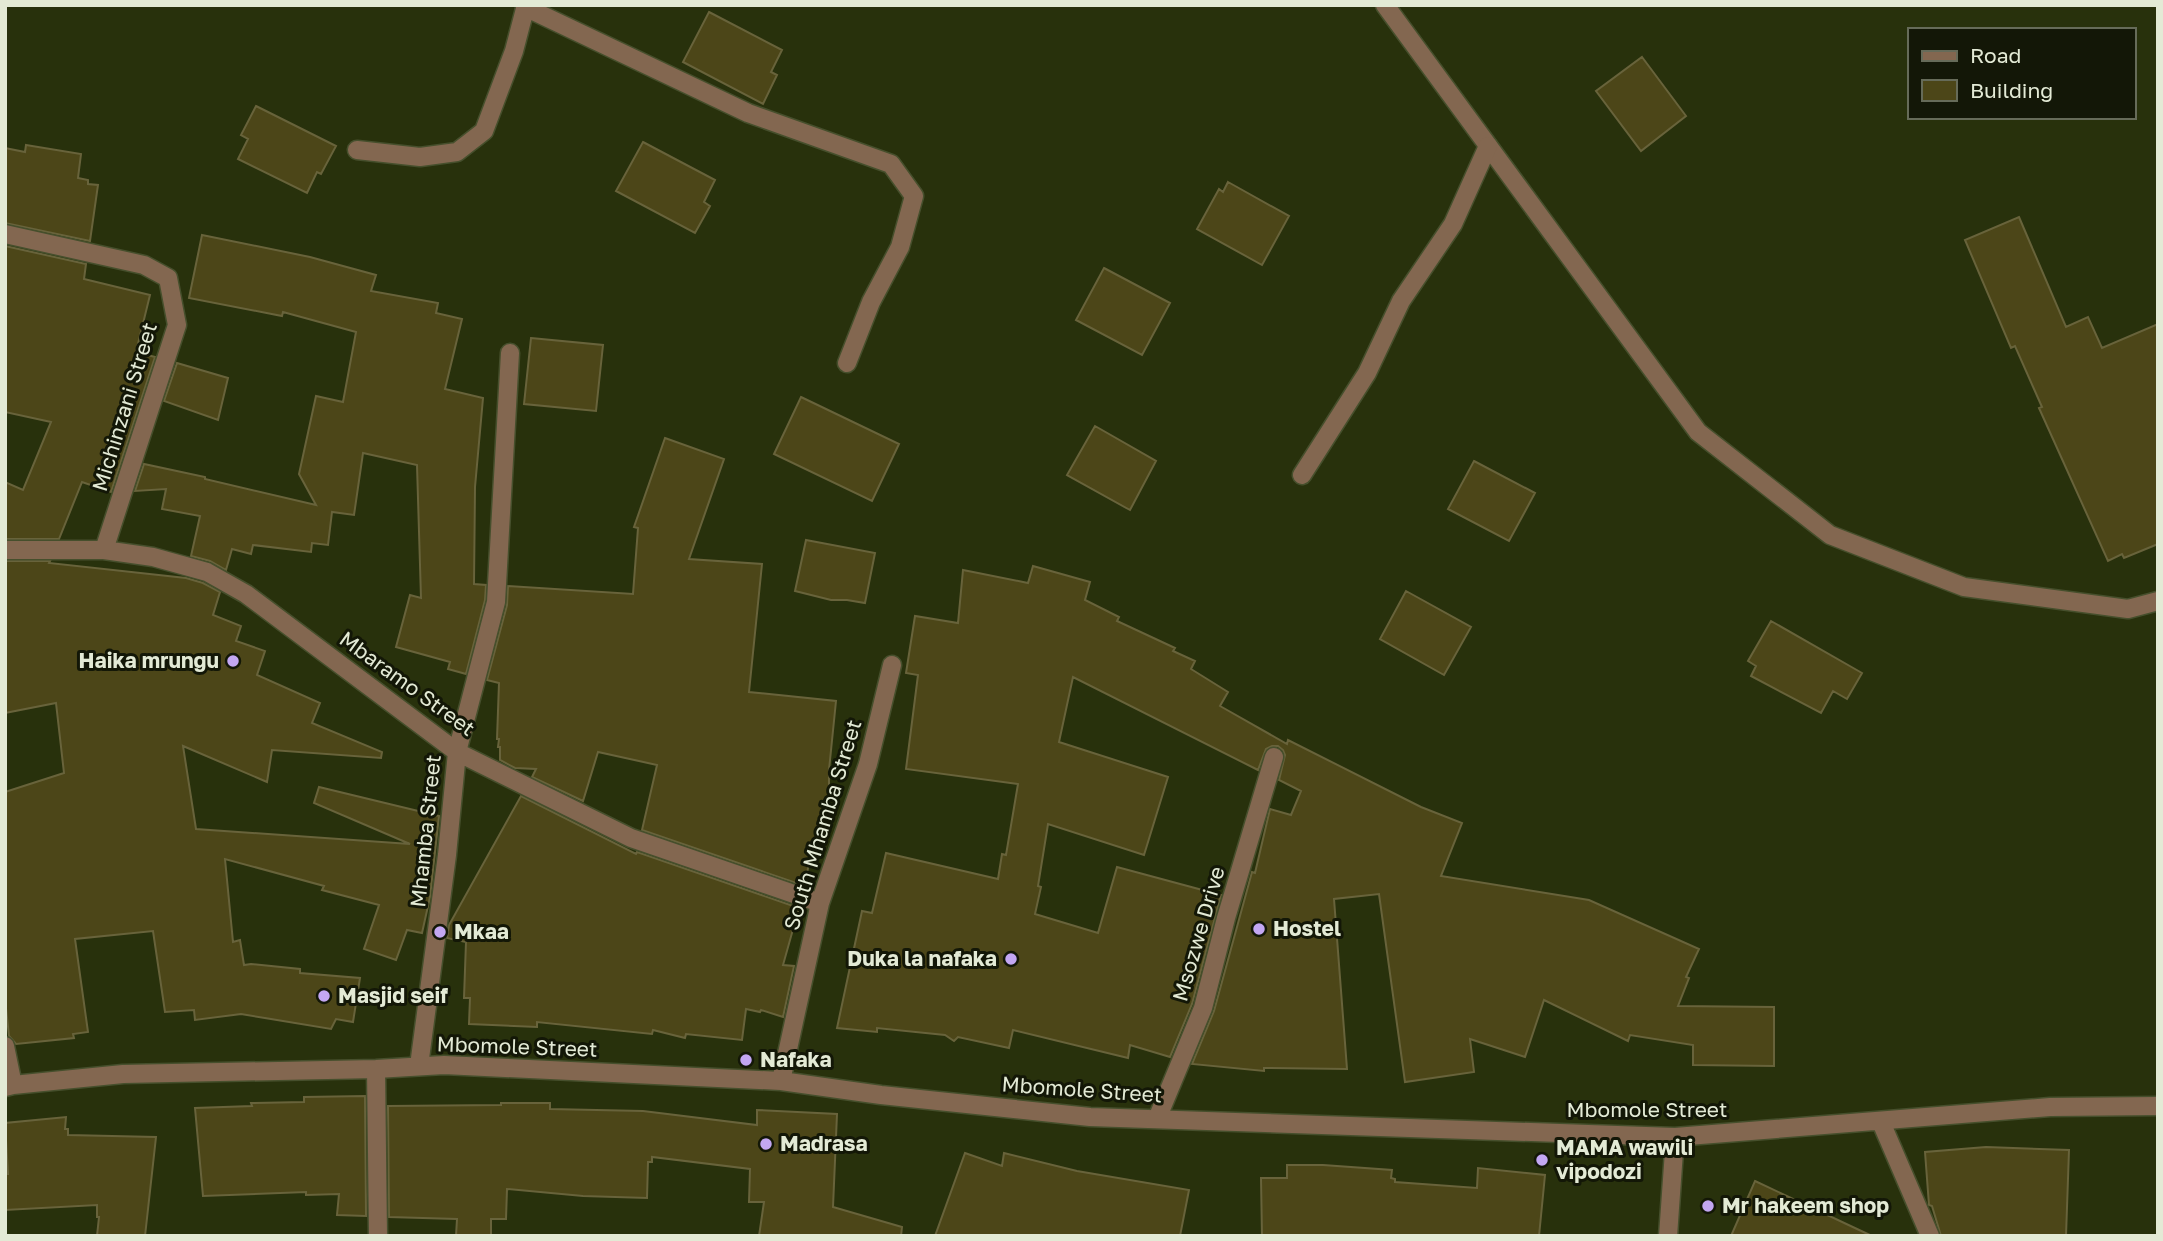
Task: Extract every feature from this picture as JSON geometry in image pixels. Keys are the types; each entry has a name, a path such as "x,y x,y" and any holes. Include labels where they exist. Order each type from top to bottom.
{"street":[{"path":"1385,5 1698,432 1829,535 1964,587 2128,609 2158,601"},
{"path":"357,150 419,157 457,152 484,131 514,51 525,6 748,113 891,164 914,196 901,247 871,302 847,363"},
{"path":"1302,475 1367,373 1401,301 1452,225 1488,146"},
{"name":"Michinzani Street","path":"5,234 145,265 168,278 177,325 104,550"},
{"name":"Mhamba Street","path":"419,1066 457,752 496,602 510,353"},
{"name":"Mbaramo Street","path":"5,550 104,550 153,557 207,572 246,594 457,752 631,838 820,903"},
{"name":"South Mhamba Street","path":"781,1081 820,903 867,764 892,665"},
{"name":"Msozwe Drive","path":"1157,1119 1203,1009 1226,918 1274,757"},
{"path":"5,1046 9,1086"},
{"name":"Mbomole Street","path":"9,1086 123,1073 376,1069 444,1065 781,1081 881,1096 1090,1116 1675,1137 2050,1107 2158,1106"},
{"path":"376,1069 377,1236"},
{"path":"1881,1122 1930,1236"},
{"path":"1668,1236 1675,1137"}],"building":[{"path":"709,12 782,50 771,72 777,75 763,104 683,62"},
{"path":"1642,57 1686,116 1641,151 1596,91"},
{"path":"256,106 336,146 321,174 317,172 307,193 238,159 248,139 241,135"},
{"path":"643,142 715,180 704,202 710,206 695,233 616,191"},
{"path":"26,145 81,154 78,178 88,180 88,184 98,185 90,241 5,223 5,148 25,152"},
{"path":"1228,182 1289,216 1262,265 1197,229 1219,189 1223,192"},
{"path":"2019,217 2066,327 2088,317 2102,348 2158,324 2158,544 2124,558 2122,554 2108,561 2039,408 2042,407 2015,346 2011,348 1965,240"},
{"path":"202,235 310,257 376,275 371,291 438,303 436,313 462,319 445,389 483,398 475,487 474,584 486,585 485,600 466,674 448,669 450,662 396,647 410,595 421,598 417,465 363,453 354,515 332,512 328,545 312,543 311,552 253,545 251,554 232,549 226,570 210,561 191,556 200,516 162,509 166,489 135,491 144,464 316,505 299,474 316,396 343,402 356,332 283,312 282,316 189,298"},
{"path":"5,246 86,264 84,279 150,295 136,352 155,357 111,492 82,482 59,539 5,539 5,482 23,490 51,422 5,412"},
{"path":"1104,268 1170,303 1142,355 1076,320"},
{"path":"531,338 603,345 596,411 524,404"},
{"path":"177,363 228,378 218,420 164,401"},
{"path":"801,397 899,444 872,501 774,454"},
{"path":"1095,426 1156,461 1130,510 1067,475"},
{"path":"665,438 724,459 689,559 762,564 749,692 836,701 829,770 829,801 820,845 812,844 805,886 642,830 657,765 598,752 583,801 532,777 536,769 515,768 500,760 497,739 499,683 487,680 507,605 508,586 633,594 638,528 634,527"},
{"path":"1474,461 1535,493 1509,541 1448,509"},
{"path":"806,540 875,553 865,603 831,600 795,591"},
{"path":"5,561 50,561 49,563 186,578 203,583 220,592 213,615 241,626 236,641 265,651 257,675 320,703 312,723 382,752 381,758 272,750 267,782 183,746 196,829 410,844 314,803 319,787 439,816 430,897 422,933 407,930 396,960 364,949 379,905 322,890 324,886 225,859 233,942 240,940 244,965 300,969 300,973 360,978 353,1022 336,1019 331,1029 241,1014 195,1020 194,1010 165,1012 153,931 75,939 88,1032 73,1034 74,1038 16,1044 9,1036 5,999 5,792 64,773 56,703 5,713"},
{"path":"1033,566 1090,582 1085,600 1119,617 1117,621 1175,648 1173,651 1195,661 1191,669 1228,692 1220,706 1287,744 1288,740 1421,807 1462,823 1441,876 1589,900 1699,949 1686,977 1689,978 1678,1006 1774,1007 1774,1066 1693,1065 1693,1045 1630,1035 1628,1041 1544,1000 1525,1057 1470,1039 1474,1072 1405,1082 1379,894 1334,899 1347,1069 1264,1068 1264,1071 1192,1064 1214,1011 1252,872 1255,873 1270,809 1291,815 1301,791 1279,780 1285,755 1278,746 1266,749 1258,770 1073,677 1059,742 1168,777 1144,855 1048,824 1035,914 1098,933 1117,867 1221,895 1192,1004 1170,1057 1130,1045 1128,1058 1013,1030 1009,1048 958,1037 954,1041 945,1035 877,1028 877,1032 837,1028 862,911 872,913 886,853 998,879 1002,854 1006,855 1018,784 906,769 918,675 906,673 915,616 958,623 963,570 1028,583"},
{"path":"1406,591 1471,627 1444,675 1380,639"},
{"path":"1771,621 1862,673 1847,699 1833,691 1821,713 1751,676 1756,666 1748,661"},
{"path":"521,796 636,854 637,852 799,908 783,965 794,966 783,1017 761,1010 746,1009 742,1040 686,1034 685,1038 653,1030 652,1034 537,1022 537,1027 469,1024 470,998 464,998 466,942 447,938 449,925"},
{"path":"365,1096 366,1216 337,1215 339,1194 306,1195 306,1192 203,1196 195,1108 304,1102 304,1097"},
{"path":"550,1103 550,1109 643,1111 757,1125 757,1110 837,1114 833,1207 902,1227 901,1236 759,1236 764,1202 749,1202 750,1169 652,1157 652,1162 648,1162 647,1198 583,1196 507,1189 506,1219 491,1219 491,1236 456,1236 457,1219 389,1217 388,1106"},
{"path":"66,1117 65,1129 68,1129 68,1135 156,1137 145,1236 97,1236 97,1205 5,1210 5,1174 8,1174 5,1123"},
{"path":"1986,1147 2069,1150 2066,1236 1941,1236 1932,1206 1929,1205 1925,1152"},
{"path":"965,1153 1002,1166 1004,1153 1077,1171 1189,1190 1180,1236 935,1236"},
{"path":"1287,1165 1392,1170 1391,1178 1395,1179 1395,1182 1477,1188 1478,1168 1545,1175 1539,1236 1262,1236 1261,1178 1287,1178"},
{"path":"1755,1181 1872,1236 1731,1236"}],"place":[{"name":"Haika mrungu","path":"233,661"},
{"name":"Hostel","path":"1259,929"},
{"name":"Mkaa","path":"440,932"},
{"name":"Duka la nafaka","path":"1011,959"},
{"name":"Masjid seif","path":"324,996"},
{"name":"Nafaka","path":"746,1060"},
{"name":"Madrasa","path":"766,1144"},
{"name":"MAMA wawili vipodozi","path":"1542,1160"},
{"name":"Mr hakeem shop","path":"1708,1206"}]}
